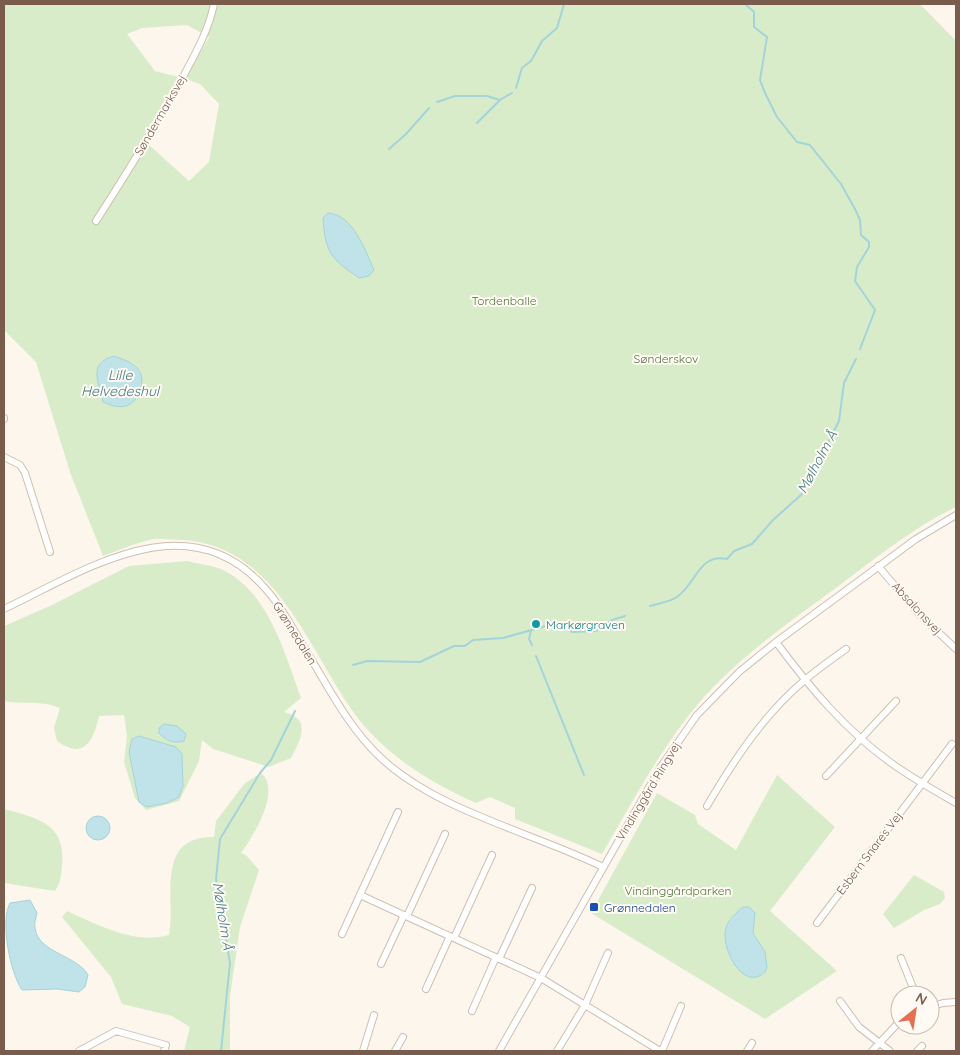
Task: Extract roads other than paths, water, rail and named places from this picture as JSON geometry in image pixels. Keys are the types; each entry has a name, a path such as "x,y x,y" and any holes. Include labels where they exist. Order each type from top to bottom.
{"street":[{"name":"Søndermarksvej","path":"96,221 165,109 188,67 207,31 214,4"},
{"path":"4,457 20,465 25,473 50,552"},
{"name":"Vindinggård Ringvej","path":"500,1051 603,866 679,738 714,697 776,642 940,522 956,515"},
{"name":"Grønnedalen","path":"4,609 105,561 146,547 181,546 217,554 247,571 263,585 280,606 363,740 410,781 449,802 603,866"},
{"name":"Absalonsvej","path":"878,566 918,613 956,649"},
{"path":"776,642 805,680 861,739 894,765 956,803"},
{"path":"707,806 748,741 805,680 846,649"},
{"path":"826,776 896,701"},
{"name":"Esbern Snares Vej","path":"817,923 952,744"},
{"path":"342,934 398,812"},
{"path":"381,964 445,834"},
{"path":"426,989 492,855"},
{"path":"472,1010 532,888"},
{"path":"360,895 541,978 661,1051 681,1006"},
{"path":"557,1051 585,1005 608,953"},
{"path":"901,958 912,985"},
{"path":"840,1001 859,1027 877,1043 890,1051"},
{"path":"940,1004 956,1002"},
{"path":"366,1050 374,1015"},
{"path":"872,1051 890,1030"},
{"path":"79,1051 116,1031 166,1045 164,1051"},
{"path":"395,1051 403,1037"},
{"path":"747,1051 752,1043"},
{"path":"917,1051 922,1046"}],"water":[{"path":"328,213 337,215 345,220 363,244 374,270 369,276 359,278 331,254 324,230 323,218"},
{"name":"Lille Helvedeshul","path":"114,356 133,364 141,374 142,379 140,390 135,400 123,407 103,402 98,380 97,374 100,364"},
{"path":"164,724 177,726 186,734 184,741 173,742 162,736 159,733 159,728"},
{"path":"139,736 176,747 182,754 183,786 179,797 167,803 147,807 139,802 129,752 132,739"},
{"path":"98,816 106,820 110,828 106,836 98,840 90,836 86,828 90,820"},
{"path":"30,900 37,913 35,926 38,936 43,943 50,949 76,963 88,975 85,987 79,992 57,989 22,990 10,960 6,922 10,903"},
{"path":"743,907 749,907 755,913 753,933 765,952 767,967 765,972 757,977 749,977 741,972 735,965 726,946 727,925"}],"waterway":[{"path":"516,88 522,68 531,61 542,41 557,28 564,4"},
{"name":"Mølholm Å","path":"745,4 754,12 754,27 767,37 760,80 777,117 797,142 810,145 841,184 860,220 861,235 869,242 869,247 857,267 855,281 875,310 860,349"},
{"path":"437,102 455,96 487,96 500,100 512,93"},
{"path":"477,123 500,100"},
{"path":"389,149 406,134 429,108"},
{"name":"Mølholm Å","path":"650,606 677,597 704,565 710,561 718,558 727,559 734,551 752,544 773,520 802,494 839,421 844,383 856,359"},
{"name":"Mølholm Å","path":"353,665 367,661 420,662 454,646 465,646 473,640 503,638 560,622 572,632 596,631 612,620 625,616"},
{"path":"531,631 529,639 532,645"},
{"path":"536,656 584,775"},
{"name":"Mølholm Å","path":"221,1051 230,963 216,879 220,839 260,773 271,760 295,711"}],"place":[{"name":"Markørgraven","path":"536,624"},
{"name":"Grønnedalen","path":"594,907"}],"park label":[{"name":"Tordenballe","path":"504,300"},
{"name":"Sønderskov","path":"666,358"},
{"name":"Vindinggårdparken","path":"678,890"}]}
